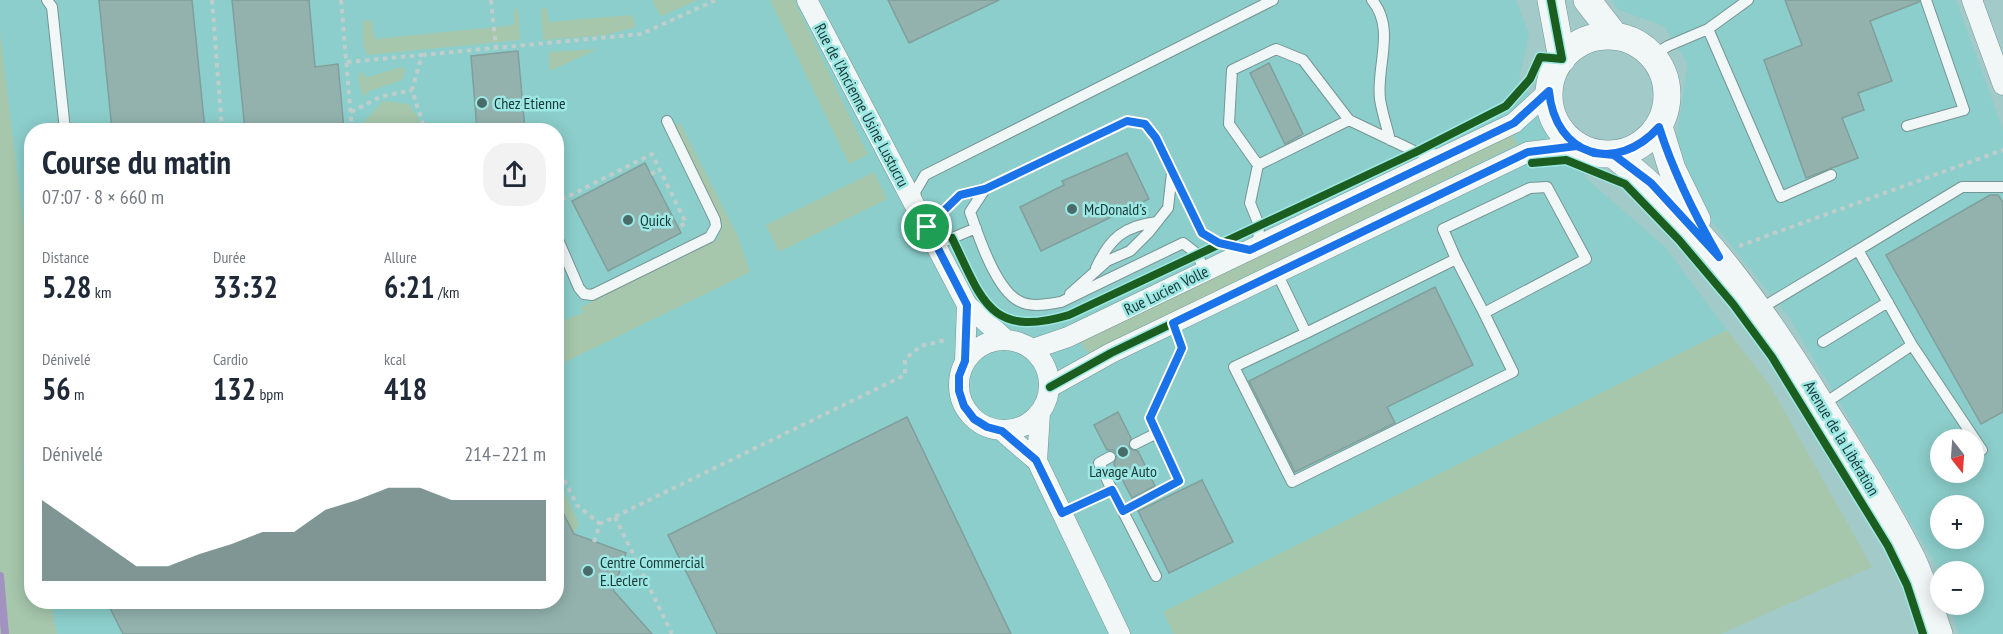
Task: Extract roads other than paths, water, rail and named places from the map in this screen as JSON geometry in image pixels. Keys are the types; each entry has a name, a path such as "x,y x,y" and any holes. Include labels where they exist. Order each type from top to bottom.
{"main road":[{"path":"1551,0 1562,59"},
{"path":"1587,0 1615,36"},
{"path":"1615,36 1642,46 1652,56 1663,71 1668,90 1666,110 1659,127 1639,146 1614,155 1594,153 1577,146 1556,123 1549,91 1553,74 1562,59 1576,46 1595,38 1615,36"},
{"name":"Avenue de la Libération","path":"1659,127 1672,169 1719,257"},
{"name":"Avenue de la Libération","path":"1614,155 1651,183 1719,257 1760,310 1875,491 1912,559 1939,634"}],"street":[{"name":"Rue de l'Ancienne Usine Lustucru","path":"807,0 967,305 1005,339"},
{"path":"1972,0 2003,85"},
{"name":"Rue Lucien Volle","path":"1033,349 1068,337 1514,123 1549,91"},
{"path":"1050,387 1173,323 1528,152 1577,146"},
{"name":"Rue de l'Ancienne Usine Lustucru","path":"965,361 967,305"},
{"path":"1002,431 1029,423 1040,413 1047,401 1050,387 1049,373 1033,349 1020,342 1005,339 989,342 976,349 965,361 959,376 959,391 964,406 974,419 987,427 1002,431 1036,460 1120,634"},
{"path":"1036,460 1040,413"}],"lane":[{"path":"47,0 52,7 64,123"},
{"path":"1273,0 925,175 915,192 923,220 960,195 985,189 1127,121 1145,124 1156,138 1202,233 1219,243 1254,248 1259,225 1250,203 1258,165 1229,123 1232,70 1276,50 1303,60 1349,120 1416,152 1446,156"},
{"path":"1372,0 1381,11 1385,44 1380,98 1390,140"},
{"path":"1652,56 1668,46 1708,29 1748,0"},
{"path":"1907,126 1964,110 1926,0"},
{"path":"1708,29 1781,197 1830,176"},
{"path":"1258,165 1349,120"},
{"path":"564,254 579,288 584,294 592,295 710,237 716,226 715,220 667,121"},
{"path":"1061,302 1107,261 1130,251 1157,222 1168,208 1172,172"},
{"path":"1456,259 1234,367 1292,482 1513,372 1456,259 1443,229 1530,188 1547,187 1586,258 1484,313"},
{"path":"1760,310 1962,187 2003,187"},
{"path":"985,189 970,212 999,280 1018,301 1042,305 1061,302 1183,243 1197,254 1205,271"},
{"path":"1095,271 1103,252 1117,235 1142,224 1157,222"},
{"path":"936,245 976,228"},
{"path":"1858,250 1912,345 1968,429"},
{"path":"1277,273 1306,333"},
{"path":"1823,342 1888,302"},
{"path":"1123,511 1179,481 1150,418 1182,348 1173,323"},
{"path":"1822,406 1912,345"},
{"path":"1135,444 1157,433"},
{"path":"1110,457 1099,463 1156,576"},
{"path":"1062,513 1112,490"}],"waterway":[{"path":"0,576 5,634"}],"place":[{"name":"Chez Etienne","path":"482,103"},
{"name":"McDonald's","path":"1072,209"},
{"name":"Quick","path":"628,220"},
{"name":"Lavage Auto","path":"1123,452"},
{"name":"Centre Commercial E.Leclerc","path":"588,571"}]}
